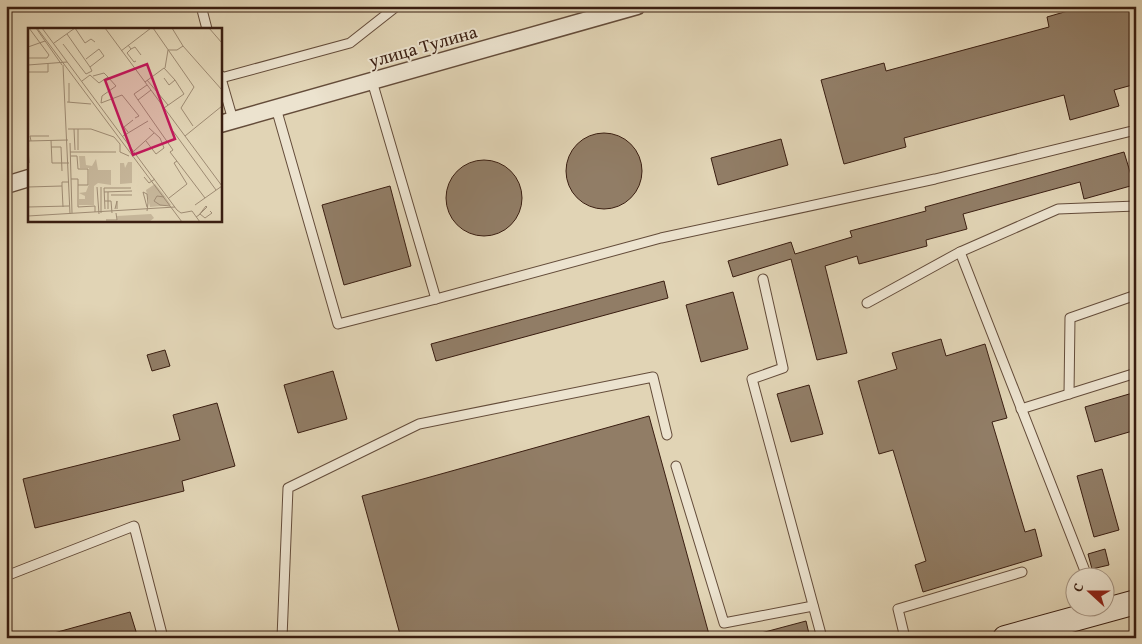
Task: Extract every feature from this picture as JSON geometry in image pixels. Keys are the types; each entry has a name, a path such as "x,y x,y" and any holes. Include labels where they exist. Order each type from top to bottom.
{"main road":[{"path":"1114,606 1136,602"},
{"path":"1005,638 1077,616"}],"street":[{"name":"улица Тулина","path":"227,122 637,6"},
{"path":"6,184 28,178"}],"lane":[{"path":"201,6 207,28"},
{"path":"221,77 350,44 398,6"},
{"path":"372,81 436,299"},
{"path":"221,83 227,122"},
{"path":"276,108 338,324 661,238 934,179 1136,130"},
{"path":"867,303 960,252 1058,209 1136,206"},
{"path":"960,252 1083,566"},
{"path":"762,278 783,368 752,379 822,638"},
{"path":"1069,394 1070,318 1136,295"},
{"path":"1021,409 1136,373"},
{"path":"282,638 288,488 419,424 653,377 667,435"},
{"path":"676,466 724,623 814,606"},
{"path":"6,576 134,526 163,638"},
{"path":"905,638 898,609 1022,572"}],"building":[{"path":"1085,6 1096,6 1097,11 1116,6 1136,6 1136,84 1114,90 1119,106 1070,120 1064,95 904,138 906,147 844,164 821,80 884,63 886,71 1049,27 1047,17"},
{"path":"612,133 625,139 636,150 642,163 640,186 625,203 612,209 596,209 583,203 568,186 566,163 572,150 589,135"},
{"path":"781,139 788,165 718,185 711,158"},
{"path":"1124,152 1134,185 1084,199 1080,182 963,214 967,229 926,240 927,246 859,264 857,256 825,266 847,353 817,360 791,259 733,277 728,261 791,242 795,254 852,237 850,231 926,211 925,207"},
{"path":"492,160 505,166 516,177 522,190 520,213 505,230 492,236 476,236 463,230 448,213 446,190 452,177 469,162"},
{"path":"390,186 411,266 344,285 322,205"},
{"path":"664,281 668,298 436,361 431,344"},
{"path":"733,292 748,349 701,362 686,305"},
{"path":"941,339 946,356 985,344 1007,418 992,422 1025,532 1035,529 1042,556 923,592 915,565 926,561 893,450 879,454 858,381 897,369 892,353"},
{"path":"165,350 170,366 152,371 147,355"},
{"path":"333,371 347,419 298,433 284,385"},
{"path":"809,385 823,434 791,442 777,394"},
{"path":"1136,392 1136,430 1095,442 1085,407"},
{"path":"217,403 235,466 182,481 184,491 35,528 23,479 180,440 173,415"},
{"path":"649,416 710,638 401,638 362,496"},
{"path":"1102,469 1119,530 1094,537 1077,476"},
{"path":"1105,549 1109,565 1091,566 1088,554"},
{"path":"130,612 138,638 55,638 54,633"},
{"path":"806,621 810,638 762,638 761,633"}]}
